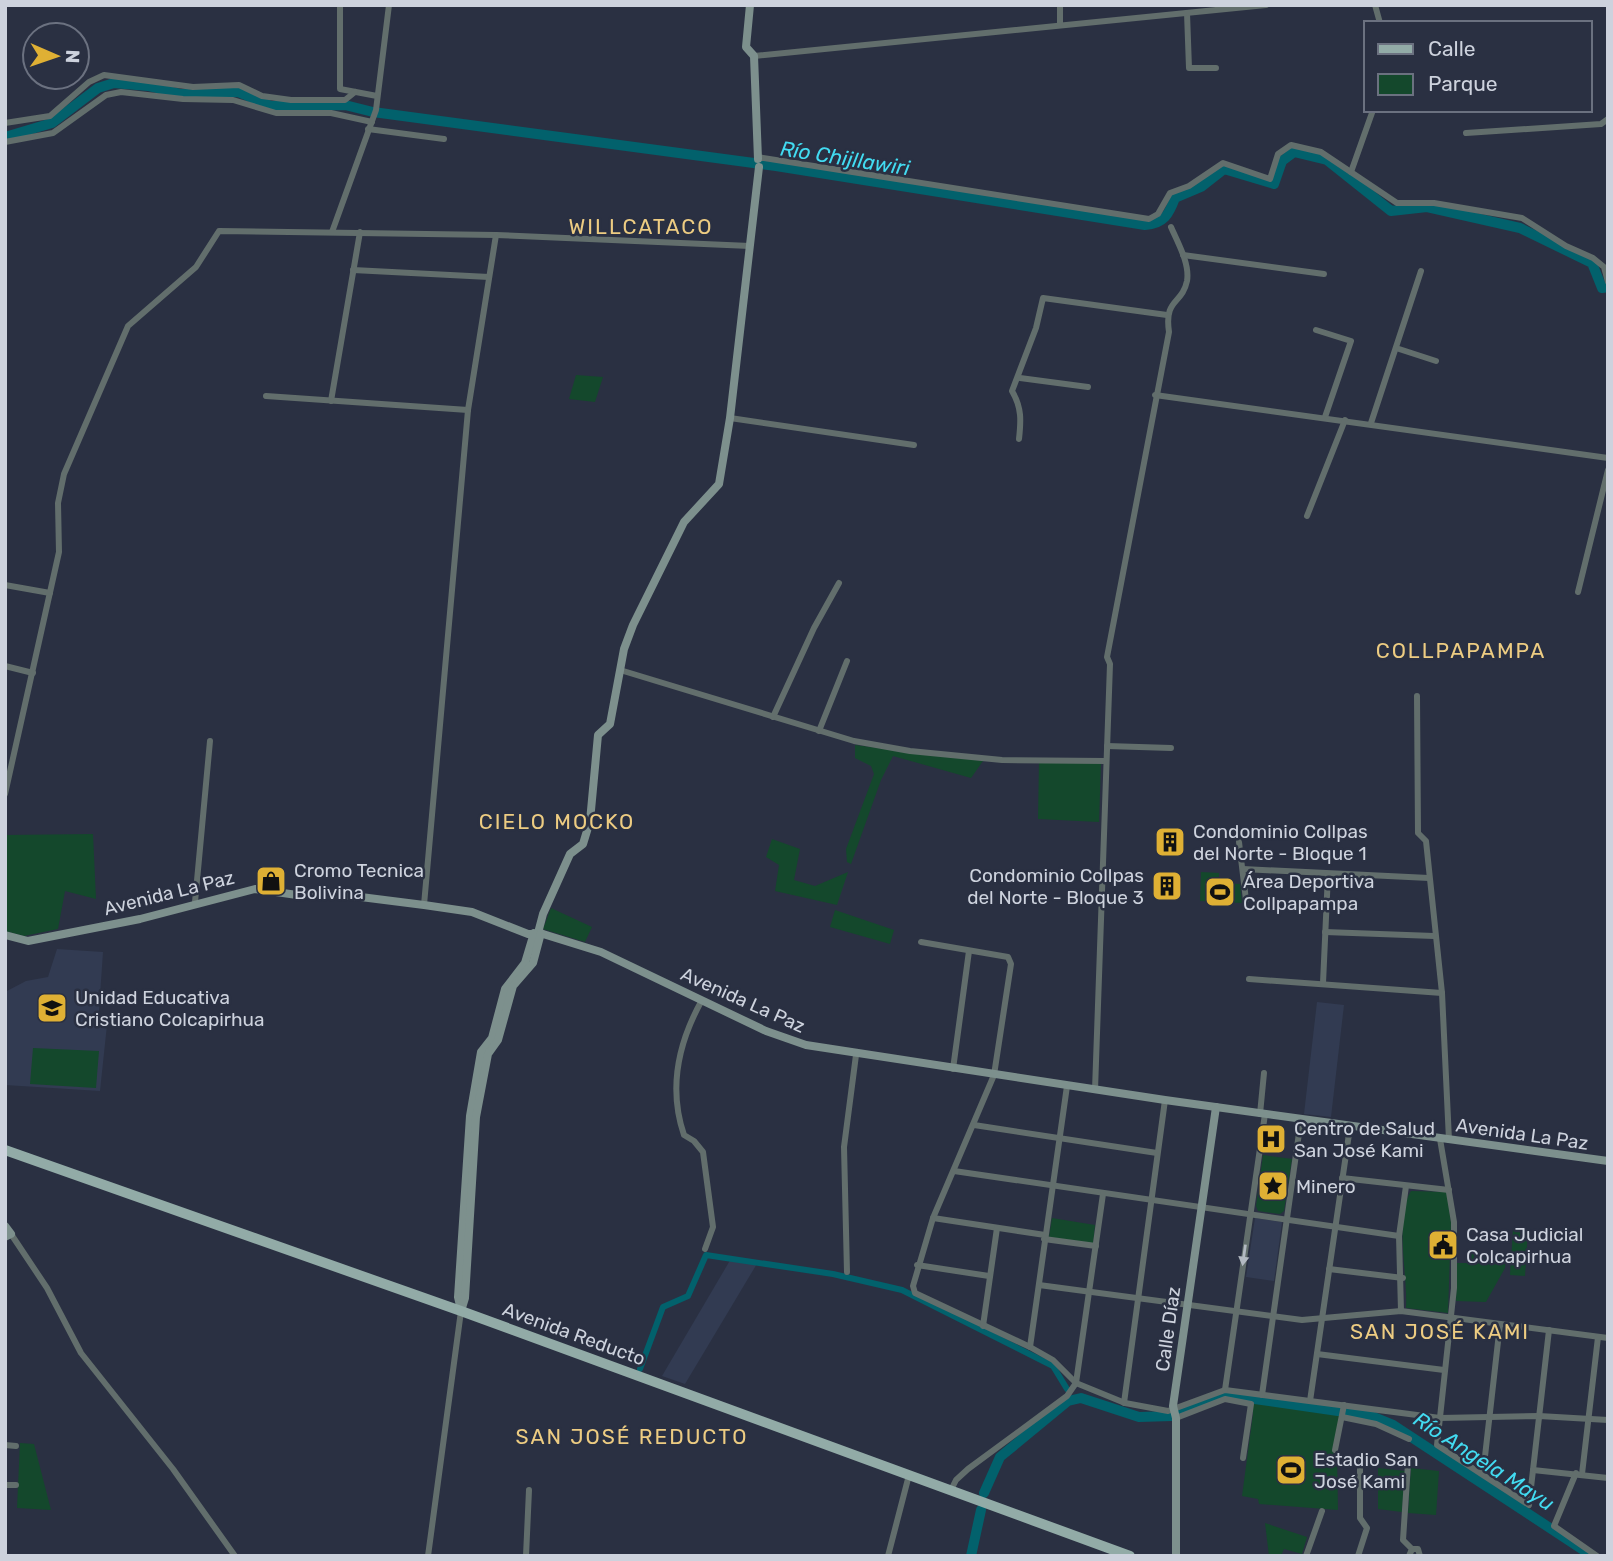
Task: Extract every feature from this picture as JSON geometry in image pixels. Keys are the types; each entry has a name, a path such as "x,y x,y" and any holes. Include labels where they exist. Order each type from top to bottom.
{"main road":[{"name":"Avenida Reducto","path":"5,1150 461,1311 1130,1556"}],"street":[{"path":"340,5 340,89 377,96"},
{"path":"332,233 376,110 389,5"},
{"path":"428,1556 461,1311 458,1297 481,1052 499,1024 505,989 525,962 570,854 583,844 590,821 598,735 610,724 620,670 633,625 684,522 719,484 730,418 758,161 754,56 746,47 750,5"},
{"path":"1060,5 1060,23"},
{"path":"754,56 1060,23 1266,5"},
{"path":"1187,13 1189,68 1216,68"},
{"path":"5,123 50,116 89,82 104,75 193,87 239,85 262,96 290,100 345,100 355,92"},
{"path":"5,142 53,133 106,95 121,92 183,99 233,100 276,113 331,113 444,139"},
{"path":"1351,172 1372,112"},
{"path":"1466,132 1601,124 1608,119"},
{"path":"758,161 1149,219 1158,214 1170,193 1189,186 1223,163 1270,179 1278,154 1291,145 1321,152 1397,203 1434,203 1522,218 1566,246 1593,258 1604,267 1608,282"},
{"path":"1095,1090 1110,664 1107,657 1169,332 1167,315 1188,278 1183,254 1171,227"},
{"path":"5,794 8,769 33,673 59,552 58,503 64,474 128,326 196,267 219,231 496,235 750,246"},
{"path":"331,401 360,232"},
{"path":"424,905 468,410 496,235"},
{"path":"1183,254 1324,274"},
{"path":"353,270 489,277"},
{"path":"1371,423 1421,271"},
{"path":"1019,439 1020,404 1012,391 1020,378 1043,298 1167,315"},
{"path":"1316,330 1352,341 1325,417"},
{"path":"1396,348 1436,361"},
{"path":"1020,378 1088,387"},
{"path":"1155,395 1608,458"},
{"path":"266,396 468,410"},
{"path":"730,418 914,445"},
{"path":"1307,516 1345,420"},
{"path":"1578,592 1608,470"},
{"path":"773,717 814,628 839,583"},
{"path":"5,585 50,593"},
{"path":"819,731 847,661"},
{"path":"5,667 33,673"},
{"path":"620,670 854,741 910,751 1002,760 1106,761"},
{"path":"1417,696 1418,833 1426,841 1442,993 1444,1139 1454,1222 1451,1318 1437,1445 1529,1505 1549,1330"},
{"path":"195,902 210,741"},
{"path":"1107,746 1171,748"},
{"path":"1239,842 1246,900"},
{"path":"1243,869 1429,878"},
{"path":"1323,983 1328,874"},
{"name":"Avenida La Paz","path":"5,935 28,941 139,919 195,902 255,889 297,895 337,894 424,905 472,912 601,952 806,1045 856,1055 1350,1127 1608,1161"},
{"path":"1325,932 1434,936"},
{"path":"921,942 1008,957 1011,964 994,1075 933,1218 917,1265 913,1286 915,1293 1030,1347 1053,1360 1076,1383 1124,1403 1175,1414 1225,1399 1251,1404 1243,1458"},
{"path":"953,1069 969,951"},
{"path":"1249,979 1442,993"},
{"path":"702,1000 691,1021 681,1051 675,1103 684,1135 694,1141 703,1152 713,1227 705,1249"},
{"path":"847,1272 844,1147 856,1055"},
{"path":"1225,1391 1251,1212 1264,1073"},
{"path":"1030,1347 1067,1086"},
{"path":"1124,1403 1165,1100"},
{"name":"Calle Díaz","path":"1176,1556 1175,1414 1187,1306 1216,1107"},
{"path":"1262,1395 1301,1119"},
{"path":"974,1125 1157,1153"},
{"path":"1310,1401 1350,1127"},
{"path":"954,1171 1104,1194 1251,1212 1399,1236"},
{"path":"1342,1178 1449,1190"},
{"path":"1401,1311 1403,1278 1399,1236 1406,1186"},
{"path":"951,1490 956,1480 968,1469 1067,1396 1076,1383 1104,1194"},
{"path":"933,1218 1096,1246"},
{"path":"5,1226 8,1235 47,1288 81,1353 173,1469 234,1556"},
{"path":"982,1326 997,1228"},
{"path":"917,1265 989,1276"},
{"path":"1329,1269 1403,1278"},
{"path":"1039,1285 1302,1320 1401,1311 1608,1338"},
{"path":"1483,1474 1500,1324"},
{"path":"1597,1556 1554,1526 1579,1474 1589,1418 1598,1336"},
{"path":"1317,1354 1444,1370"},
{"path":"1175,1414 1225,1391 1440,1418 1539,1416 1608,1420"},
{"path":"1335,1450 1344,1405"},
{"path":"1342,1417 1376,1424 1409,1440"},
{"path":"5,1445 16,1446"},
{"path":"1358,1556 1367,1528 1360,1518 1360,1462"},
{"path":"1408,1464 1403,1540 1411,1553 1418,1549 1420,1556"},
{"path":"1533,1470 1608,1478"},
{"path":"888,1556 909,1475"},
{"path":"5,1485 16,1485"},
{"path":"526,1556 529,1490"},
{"path":"1307,1556 1322,1511"}],"shaded area":[{"name":"Unidad Educativa Cristiano Colcapirhua","path":"57,949 103,952 98,1025 107,1025 100,1091 5,1085 5,992 26,981 48,977"},
{"path":"1317,1002 1344,1005 1331,1117 1304,1114"},
{"path":"1255,1218 1282,1222 1274,1281 1246,1277"},
{"path":"732,1257 758,1262 685,1384 662,1376"}],"green space":[{"path":"576,375 603,377 595,402 569,399"},
{"path":"855,745 983,761 971,778 893,756 881,780 851,864 847,862 846,849 874,774 871,766 855,758"},
{"path":"1039,763 1101,763 1099,822 1038,819"},
{"path":"93,834 96,899 65,891 58,929 24,936 5,931 5,835"},
{"path":"772,839 800,849 794,880 815,886 848,872 837,905 775,891 779,865 766,857"},
{"name":"Área Deportiva Collpapampa","path":"1201,872 1219,873 1219,883 1240,884 1242,903 1200,901"},
{"path":"551,908 592,927 585,942 543,929"},
{"path":"835,910 894,930 890,944 830,927"},
{"path":"33,1048 99,1051 96,1088 30,1084"},
{"path":"1263,1155 1292,1159 1284,1211 1280,1214 1258,1211 1256,1206"},
{"path":"1411,1191 1447,1192 1451,1223 1448,1313 1406,1308 1402,1231 1406,1202"},
{"path":"1052,1218 1095,1225 1093,1244 1049,1237"},
{"path":"1513,1230 1528,1231 1525,1276 1510,1275"},
{"path":"1468,1252 1506,1259 1505,1268 1486,1302 1456,1301 1457,1263 1467,1263"},
{"name":"Estadio San José Kami","path":"1248,1395 1341,1408 1333,1454 1337,1455 1338,1510 1259,1504 1258,1499 1242,1496 1253,1414"},
{"path":"20,1443 34,1444 51,1510 17,1508"},
{"path":"1378,1468 1405,1471 1402,1512 1378,1509"},
{"path":"1411,1468 1439,1471 1436,1515 1408,1513"},
{"path":"1265,1523 1307,1537 1302,1554 1284,1549 1281,1556 1269,1556"}],"waterway":[{"name":"Río Chijllawiri","path":"5,137 52,123 98,88 114,83 148,86 181,94 238,92 271,106 345,105 373,112 776,166 1145,225 1157,223 1168,213 1175,198 1201,187 1224,169 1274,184 1282,161 1294,152 1327,160 1391,211 1427,207 1520,228 1592,263 1602,288 1608,287"},
{"path":"640,1369 663,1307 688,1296 706,1255 833,1274 902,1290 1053,1366 1067,1389"},
{"name":"Río Angela Mayu","path":"1180,1413 1226,1395 1338,1411"},
{"name":"Río Angela Mayu","path":"984,1493 1000,1457 1068,1401 1081,1398 1139,1417 1172,1416"},
{"name":"Río Angela Mayu","path":"1349,1413 1371,1416 1393,1425 1591,1555"},
{"name":"Río Angela Mayu","path":"971,1556 981,1510"}],"place":[{"name":"Condominio Collpas del Norte - Bloque 1","path":"1170,842"},
{"name":"Cromo Tecnica Bolivina","path":"271,881"},
{"name":"Condominio Collpas del Norte - Bloque 3","path":"1167,886"},
{"name":"Área Deportiva Collpapampa","path":"1220,892"},
{"name":"Unidad Educativa Cristiano Colcapirhua","path":"52,1008"},
{"name":"Centro de Salud San José Kami","path":"1271,1139"},
{"name":"Minero","path":"1273,1186"},
{"name":"Casa Judicial Colcapirhua","path":"1443,1245"},
{"name":"Estadio San José Kami","path":"1291,1470"}],"district":[{"name":"WILLCATACO","path":"641,226"},
{"name":"COLLPAPAMPA","path":"1461,650"},
{"name":"CIELO MOCKO","path":"557,821"},
{"name":"SAN JOSÉ KAMI","path":"1440,1331"},
{"name":"SAN JOSÉ REDUCTO","path":"632,1436"}]}
